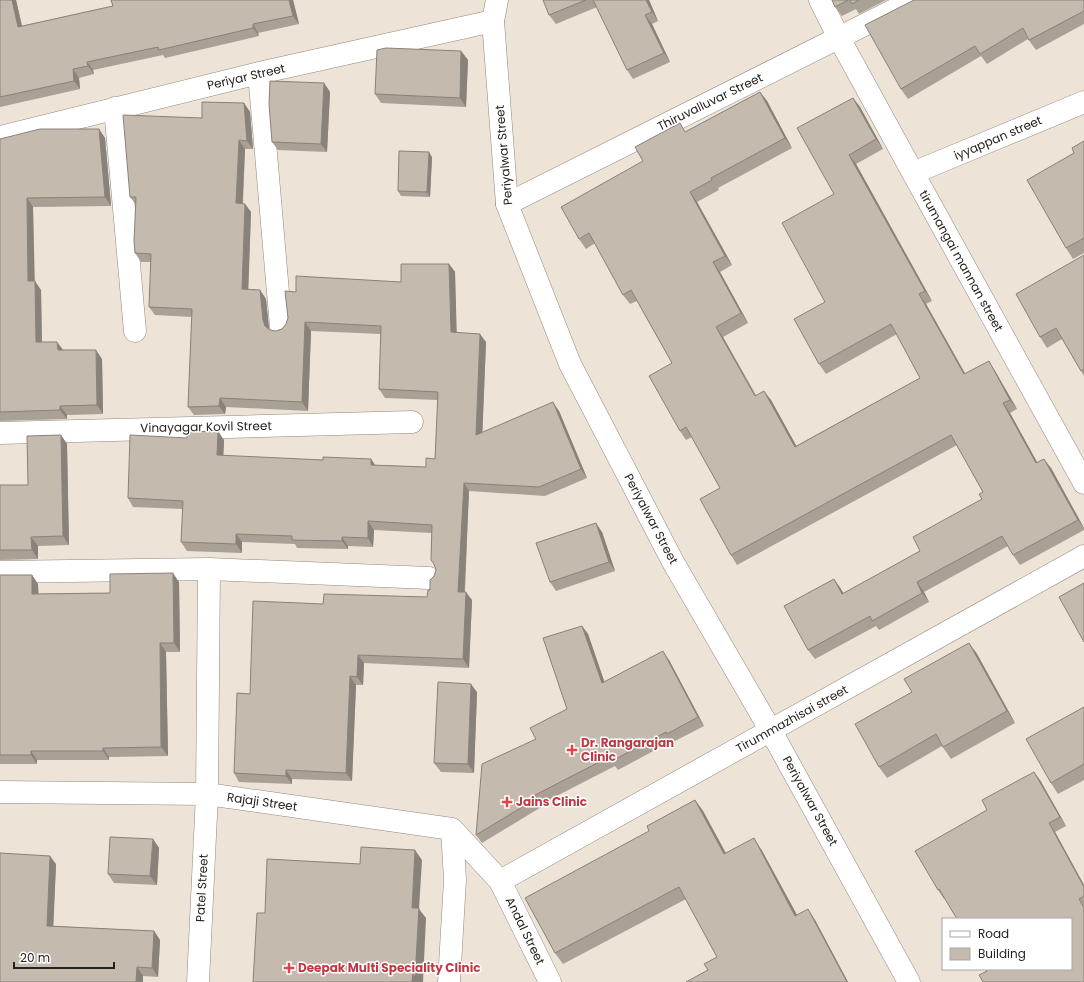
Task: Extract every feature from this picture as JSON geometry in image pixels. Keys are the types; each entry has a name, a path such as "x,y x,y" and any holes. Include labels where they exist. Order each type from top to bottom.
{"street":[{"name":"Periyalwar Street","path":"497,0 493,21 507,204 570,364 673,562 771,730 908,982"},
{"name":"tirumangai mannan street","path":"820,0 839,38 1084,483"},
{"name":"Thiruvalluvar Street","path":"507,204 914,0"},
{"name":"Periyar Street","path":"0,137 259,73 493,21"},
{"path":"259,73 281,327"},
{"name":"iyyappan street","path":"913,173 1084,102"},
{"path":"115,108 135,331"},
{"name":"Vinayagar Kovil Street","path":"0,433 412,422"},
{"name":"Tirummazhisai street","path":"500,881 1084,556"},
{"path":"0,572 209,569 429,578"},
{"name":"Patel Street","path":"198,982 207,794 209,569"},
{"name":"Rajaji Street","path":"0,792 207,794 452,829"},
{"path":"452,829 500,881"},
{"path":"449,982 455,880 452,829"},
{"name":"Andal Street","path":"500,881 550,982"}],"building":[{"path":"0,0 12,0 18,27 113,6 111,0 289,0 293,16 253,24 253,28 159,50 158,47 87,62 88,66 73,69 74,81 0,97"},
{"path":"543,0 586,0 549,15"},
{"path":"593,0 646,0 652,12 645,15 664,53 627,70"},
{"path":"832,0 848,0 835,7"},
{"path":"850,0 859,0 852,4"},
{"path":"914,0 1084,0 1084,11 1029,40 1023,28 980,54 975,46 901,89 865,25"},
{"path":"386,48 461,51 460,98 375,94 377,50"},
{"path":"270,81 324,83 321,144 272,142 269,104"},
{"path":"760,92 785,138 711,178 712,180 690,192 725,256 713,262 741,313 716,327 755,396 764,391 795,447 920,378 891,324 819,364 794,319 825,302 782,223 834,194 797,128 853,98 876,139 849,155 925,291 919,294 964,374 989,361 1010,400 1003,403 1036,463 1044,459 1078,520 1013,555 1002,536 917,582 922,593 872,621 870,616 808,650 784,606 834,579 842,594 920,551 913,537 982,499 979,494 983,492 951,435 731,555 700,499 720,488 686,427 680,431 649,376 672,363 631,290 623,295 589,233 579,239 561,207 643,161 635,147 680,123 685,132"},
{"path":"202,102 244,103 247,141 239,140 236,203 245,204 242,289 260,290 265,326 270,330 276,331 282,329 286,324 288,318 285,291 296,292 296,276 401,282 401,264 449,264 451,332 480,334 476,435 553,402 581,469 539,487 464,483 458,592 466,592 463,659 358,655 357,677 350,676 346,773 286,770 286,776 234,773 237,693 250,694 253,601 323,604 324,594 427,597 428,590 430,590 430,580 434,576 436,570 431,560 432,525 368,521 368,538 342,537 342,541 292,540 292,536 236,534 236,544 181,542 183,501 128,498 130,435 187,438 187,432 218,431 217,455 323,460 323,457 371,459 371,465 426,467 426,458 435,459 438,392 379,389 381,326 305,322 302,402 220,398 219,406 188,407 192,309 149,307 151,254 135,253 134,241 136,197 130,197 123,115 202,118"},
{"path":"40,129 99,129 105,197 27,198 28,281 35,281 36,342 57,342 58,350 96,350 97,405 60,406 60,410 0,412 0,139"},
{"path":"1084,141 1084,238 1066,248 1027,180 1074,153 1072,148"},
{"path":"399,151 429,152 427,192 398,191"},
{"path":"1084,255 1084,369 1081,371 1056,328 1040,337 1016,294"},
{"path":"61,435 63,536 31,537 32,550 0,550 0,485 28,485 27,436"},
{"path":"596,523 609,562 550,582 536,543"},
{"path":"173,573 174,643 160,643 161,747 103,748 103,751 31,751 31,755 0,755 0,575 32,575 32,594 110,593 110,574"},
{"path":"1084,583 1084,642 1059,597"},
{"path":"582,626 602,683 663,651 698,717 667,734 666,732 612,761 609,757 535,795 537,798 476,835 482,764 536,739 530,728 567,709 543,638"},
{"path":"969,643 1007,711 943,747 936,734 879,767 855,724 912,692 904,679"},
{"path":"438,682 471,684 468,764 434,763"},
{"path":"1084,707 1084,764 1051,783 1026,739"},
{"path":"1034,772 1060,817 1049,823 1084,887 1084,896 1079,899 1084,908 1084,982 983,982 979,975 987,971 986,970 1072,970 1072,918 956,918 915,851 987,810 982,800"},
{"path":"695,800 724,854 754,838 795,916 808,909 847,982 686,982 708,970 704,964 717,957 679,887 555,953 525,898 649,831 647,826"},
{"path":"110,837 153,839 150,876 108,874"},
{"path":"361,847 415,850 412,908 419,908 415,978 413,973 412,982 253,982 257,913 265,913 267,859 360,864"},
{"path":"0,853 50,856 47,926 154,931 152,968 137,967 136,982 0,982"}],"place":[{"name":"Dr. Rangarajan Clinic","path":"572,750"},
{"name":"Jains Clinic","path":"507,802"},
{"name":"Deepak Multi Speciality Clinic","path":"289,968"}]}
